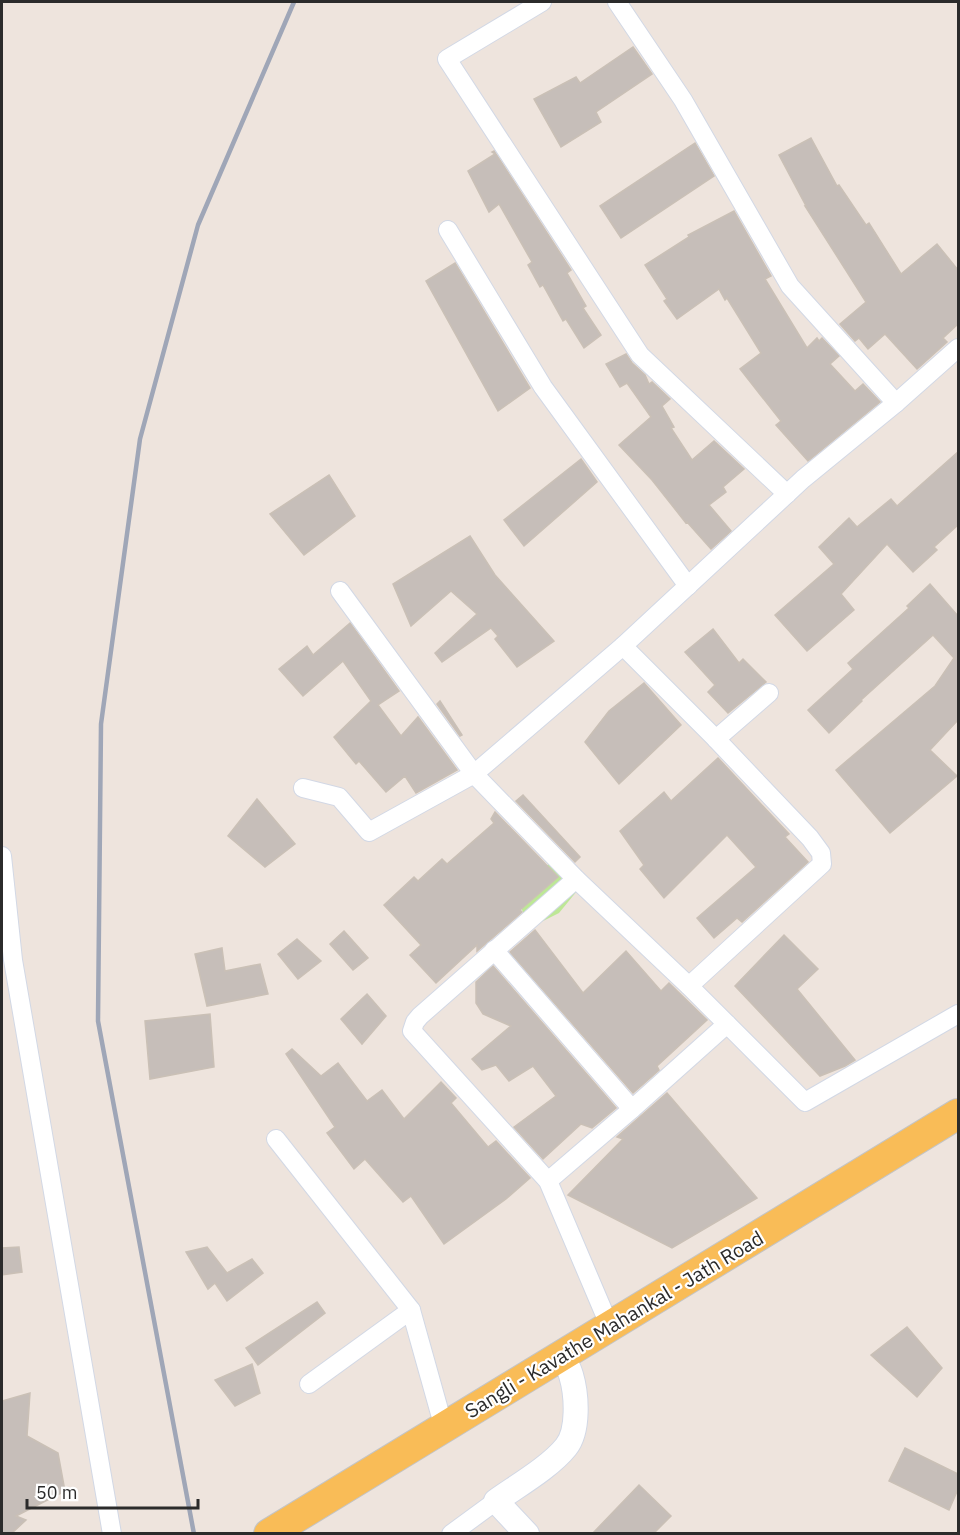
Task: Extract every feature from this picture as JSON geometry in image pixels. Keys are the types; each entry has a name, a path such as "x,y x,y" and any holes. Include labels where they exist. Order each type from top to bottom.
{"main road":[{"name":"Sangli - Kavathe Mahankal - Jath Road","path":"269,1533 958,1114"}],"street":[{"path":"542,2 447,59 640,355 786,495"},
{"path":"617,2 683,100 790,286 896,403"},
{"path":"448,230 543,387 688,586"},
{"path":"303,788 339,797 369,832 474,774 623,646 786,495 958,348"},
{"path":"340,591 474,774 576,879 806,1102 958,1014"},
{"path":"623,646 717,739 810,838 821,853 822,864 688,986"},
{"path":"717,739 769,693"},
{"path":"2,856 7,961 112,1533"},
{"path":"576,879 420,1016 412,1031 548,1181 610,1327"},
{"path":"494,950 632,1109"},
{"path":"548,1181 727,1024"},
{"path":"276,1139 411,1310 444,1428"},
{"path":"309,1384 411,1310"},
{"path":"451,1533 550,1463 567,1446 574,1430 575,1400 571,1375 562,1354"},
{"path":"496,1501 527,1533"}],"green space":[{"path":"555,859 577,891 559,913 529,928 515,891"}],"building":[{"path":"633,47 652,74 596,112 601,122 561,147 534,99 576,77 580,83"},
{"path":"811,138 837,186 839,185 866,225 869,223 901,274 937,244 958,270 958,324 943,338 947,342 917,369 885,334 868,349 859,338 855,341 840,324 866,302 805,206 779,155"},
{"path":"695,143 714,176 621,238 600,206"},
{"path":"494,151 571,270 567,273 586,306 583,308 601,335 584,348 566,319 563,321 543,285 540,287 528,265 532,262 499,204 489,212 468,171 495,154 492,152"},
{"path":"734,211 771,276 765,279 807,348 817,338 819,341 822,338 839,356 830,364 855,391 863,384 880,402 808,461 776,425 781,421 740,369 761,353 727,298 725,300 719,289 677,319 664,301 667,299 645,265 689,237 688,235"},
{"path":"455,263 530,388 498,411 426,281"},
{"path":"626,354 645,375 649,384 652,382 670,399 662,406 674,427 671,428 692,460 714,441 744,469 723,487 726,492 709,505 731,531 711,549 619,445 651,417 627,383 620,387 606,364"},
{"path":"958,452 958,525 934,547 937,550 913,572 887,544 841,594 854,610 807,651 775,615 834,564 819,547 849,518 857,527 891,499 897,506"},
{"path":"581,459 597,482 524,546 504,520"},
{"path":"329,475 355,516 304,555 270,514"},
{"path":"470,536 495,575 554,641 517,667 495,639 498,636 491,628 442,662 435,653 477,614 451,591 411,626 393,584"},
{"path":"930,584 958,616 958,720 930,750 957,776 890,833 836,770 935,686 954,658 933,635 861,700 829,733 808,710 853,669 848,663 909,608 907,606"},
{"path":"350,623 399,691 378,705 401,736 418,717 457,770 416,793 405,776 386,792 359,761 356,764 334,737 371,701 343,661 303,696 279,669 307,646 313,655"},
{"path":"713,629 739,663 743,659 766,682 728,713 708,692 715,685 685,652"},
{"path":"644,683 681,725 619,784 585,742 609,711"},
{"path":"440,701 462,735 460,736 437,704"},
{"path":"718,758 789,834 785,837 808,862 742,922 737,918 714,938 697,918 756,867 727,835 664,898 640,869 644,865 620,831 664,792 671,801"},
{"path":"523,795 580,857 575,862 516,801"},
{"path":"257,799 295,844 265,867 228,836"},
{"path":"495,812 558,877 520,910 522,912 477,951 477,945 436,983 410,955 421,945 384,905 414,877 418,881 442,859 447,864 494,823 491,819"},
{"path":"535,930 583,993 626,951 661,991 669,983 707,1020 657,1066 659,1070 633,1093 510,952"},
{"path":"344,931 368,958 353,970 330,944"},
{"path":"784,935 818,969 797,989 855,1060 820,1076 735,986"},
{"path":"297,939 321,961 298,979 278,954"},
{"path":"222,948 225,971 260,964 268,994 207,1006 195,954"},
{"path":"493,966 616,1108 592,1128 581,1124 543,1159 514,1127 556,1096 533,1066 509,1081 496,1065 482,1070 472,1059 511,1026 483,1014 476,1003 476,982"},
{"path":"367,994 386,1016 362,1044 341,1019"},
{"path":"210,1014 214,1067 150,1079 145,1021"},
{"path":"292,1049 321,1076 338,1063 367,1101 382,1090 404,1119 441,1082 456,1098 451,1103 488,1147 496,1141 530,1178 506,1199 444,1244 411,1196 403,1202 365,1159 354,1169 327,1133 335,1127 286,1054"},
{"path":"667,1093 757,1198 672,1248 568,1195 623,1139 617,1137"},
{"path":"19,1247 22,1272 2,1275 2,1248"},
{"path":"207,1247 227,1273 252,1259 263,1273 227,1301 215,1283 208,1289 186,1252"},
{"path":"317,1302 325,1313 258,1365 246,1348"},
{"path":"907,1327 942,1368 917,1397 871,1355"},
{"path":"252,1364 260,1393 235,1406 215,1380"},
{"path":"30,1393 27,1436 58,1453 65,1491 16,1516 26,1520 12,1533 2,1533 2,1401"},
{"path":"905,1448 958,1474 958,1489 949,1510 889,1481"},
{"path":"639,1485 671,1516 654,1533 593,1533"}],"railway":[{"path":"194,1534 98,1021 101,724 140,439 198,225 294,2"}]}
